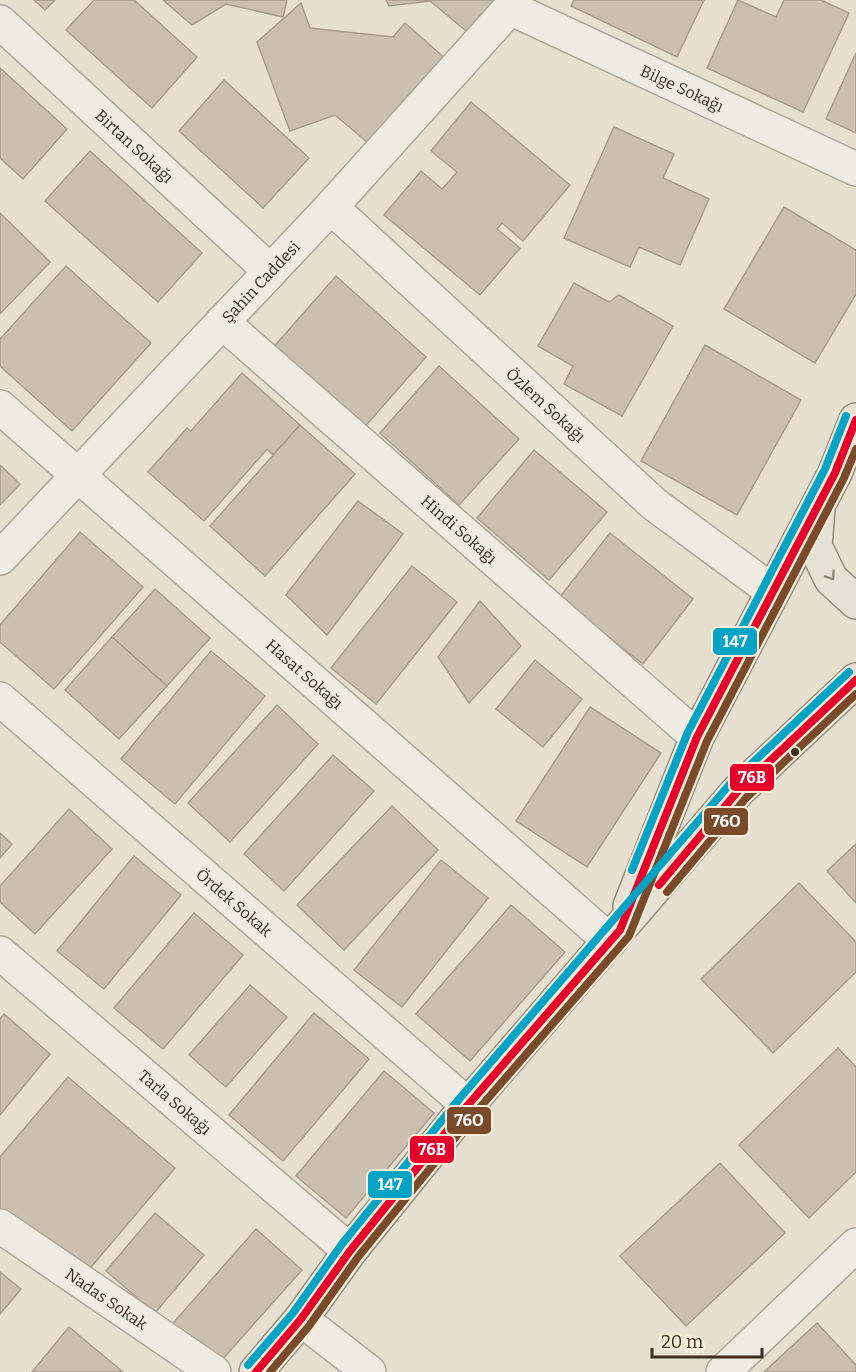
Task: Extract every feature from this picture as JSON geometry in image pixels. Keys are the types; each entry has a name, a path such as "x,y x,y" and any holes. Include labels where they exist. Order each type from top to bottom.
{"main road":[{"path":"615,935 697,737 819,501 846,467 856,420"},
{"path":"819,501 815,546 831,579 856,602"},
{"path":"256,1372 301,1319 350,1251 468,1105 738,791 856,680"}],"street":[{"name":"Bilge Sokağı","path":"513,4 856,169"},
{"name":"Şahin Caddesi","path":"0,558 331,207 513,4"},
{"name":"Birtan Sokağı","path":"0,22 270,271"},
{"name":"Özlem Sokağı","path":"331,207 654,504 772,591"},
{"name":"Hindi Sokağı","path":"222,322 697,737"},
{"name":"Hasat Sokağı","path":"0,407 77,476 615,935"},
{"name":"Ördek Sokak","path":"0,699 468,1105"},
{"name":"Tarla Sokağı","path":"0,952 350,1251"},
{"name":"Nadas Sokak","path":"0,1226 214,1372"},
{"path":"723,1372 856,1245"},
{"path":"301,1319 369,1372"}],"building":[{"path":"34,0 55,0 45,10"},
{"path":"94,0 134,0 197,57 152,108 66,30"},
{"path":"163,0 287,0 283,17 226,4 192,25"},
{"path":"386,0 495,0 471,35 430,1 389,6"},
{"path":"574,0 704,0 677,57 571,6"},
{"path":"738,0 776,17 784,0 821,0 849,13 803,112 707,68"},
{"path":"301,3 310,28 393,37 405,23 447,60 373,147 335,115 290,131 257,42"},
{"path":"856,53 856,133 826,119"},
{"path":"0,68 67,129 23,179 0,158"},
{"path":"224,80 309,158 263,208 179,131"},
{"path":"471,102 570,185 523,241 502,223 497,229 520,248 480,295 384,215 421,171 442,189 457,172 431,151"},
{"path":"614,127 674,154 663,178 709,199 680,265 639,247 630,267 564,238"},
{"path":"90,151 202,253 158,302 45,201"},
{"path":"784,207 856,250 856,294 815,363 724,309"},
{"path":"0,213 50,262 0,314"},
{"path":"66,266 151,343 72,431 0,366 0,339"},
{"path":"336,276 426,357 362,430 272,349"},
{"path":"574,283 609,302 619,295 673,326 622,416 564,384 573,366 538,346"},
{"path":"705,345 801,400 737,515 641,461"},
{"path":"439,366 519,439 459,505 380,433"},
{"path":"242,373 300,425 273,455 267,449 204,521 148,472 187,428 191,431"},
{"path":"300,425 355,474 265,576 210,526"},
{"path":"534,450 607,512 549,580 477,518"},
{"path":"0,465 20,484 0,505"},
{"path":"358,501 403,534 327,635 286,595"},
{"path":"80,532 143,587 54,689 0,642 0,625"},
{"path":"610,533 693,599 643,664 559,598"},
{"path":"412,566 457,602 376,704 331,668"},
{"path":"155,589 210,638 167,686 112,637"},
{"path":"480,601 521,646 469,703 438,657"},
{"path":"112,637 167,686 119,739 65,690"},
{"path":"211,651 265,696 175,804 121,759"},
{"path":"535,660 582,699 543,747 496,709"},
{"path":"277,705 318,744 230,842 188,803"},
{"path":"590,707 661,753 587,867 516,821"},
{"path":"333,755 374,791 284,891 244,854"},
{"path":"392,806 438,850 344,950 297,905"},
{"path":"69,809 112,849 35,934 0,902 0,886"},
{"path":"0,833 12,844 0,858"},
{"path":"856,844 856,903 827,871"},
{"path":"134,856 181,895 104,989 57,951"},
{"path":"441,860 488,898 402,1007 354,970"},
{"path":"799,883 856,942 856,972 773,1053 701,979"},
{"path":"511,905 565,952 470,1061 416,1014"},
{"path":"194,913 243,955 163,1049 114,1008"},
{"path":"250,985 287,1017 226,1087 189,1055"},
{"path":"314,1013 369,1059 283,1161 229,1115"},
{"path":"4,1014 50,1054 0,1115 0,1019"},
{"path":"838,1048 856,1067 856,1172 809,1218 739,1145"},
{"path":"384,1071 434,1113 346,1218 296,1176"},
{"path":"68,1077 175,1168 81,1279 0,1209 0,1157"},
{"path":"720,1163 785,1233 686,1326 620,1256"},
{"path":"155,1213 204,1255 155,1313 106,1271"},
{"path":"256,1229 302,1270 213,1370 168,1329"},
{"path":"0,1272 21,1289 0,1314"},
{"path":"817,1323 856,1365 856,1372 764,1372"},
{"path":"69,1327 123,1372 32,1372"}],"transit line":[{"name":"147","path":"632,870 688,732 825,469 846,416"},
{"name":"76B","path":"256,1372 301,1319 350,1251 468,1105 620,930 697,737 835,473 856,420"},
{"name":"76O","path":"270,1372 309,1326 358,1257 476,1112 629,936 707,741 844,478 856,449"},
{"name":"147","path":"248,1365 293,1313 342,1244 460,1098 730,784 849,672"},
{"name":"76B","path":"659,885 738,791 856,680"},
{"name":"76O","path":"667,892 746,798 856,694"}]}
